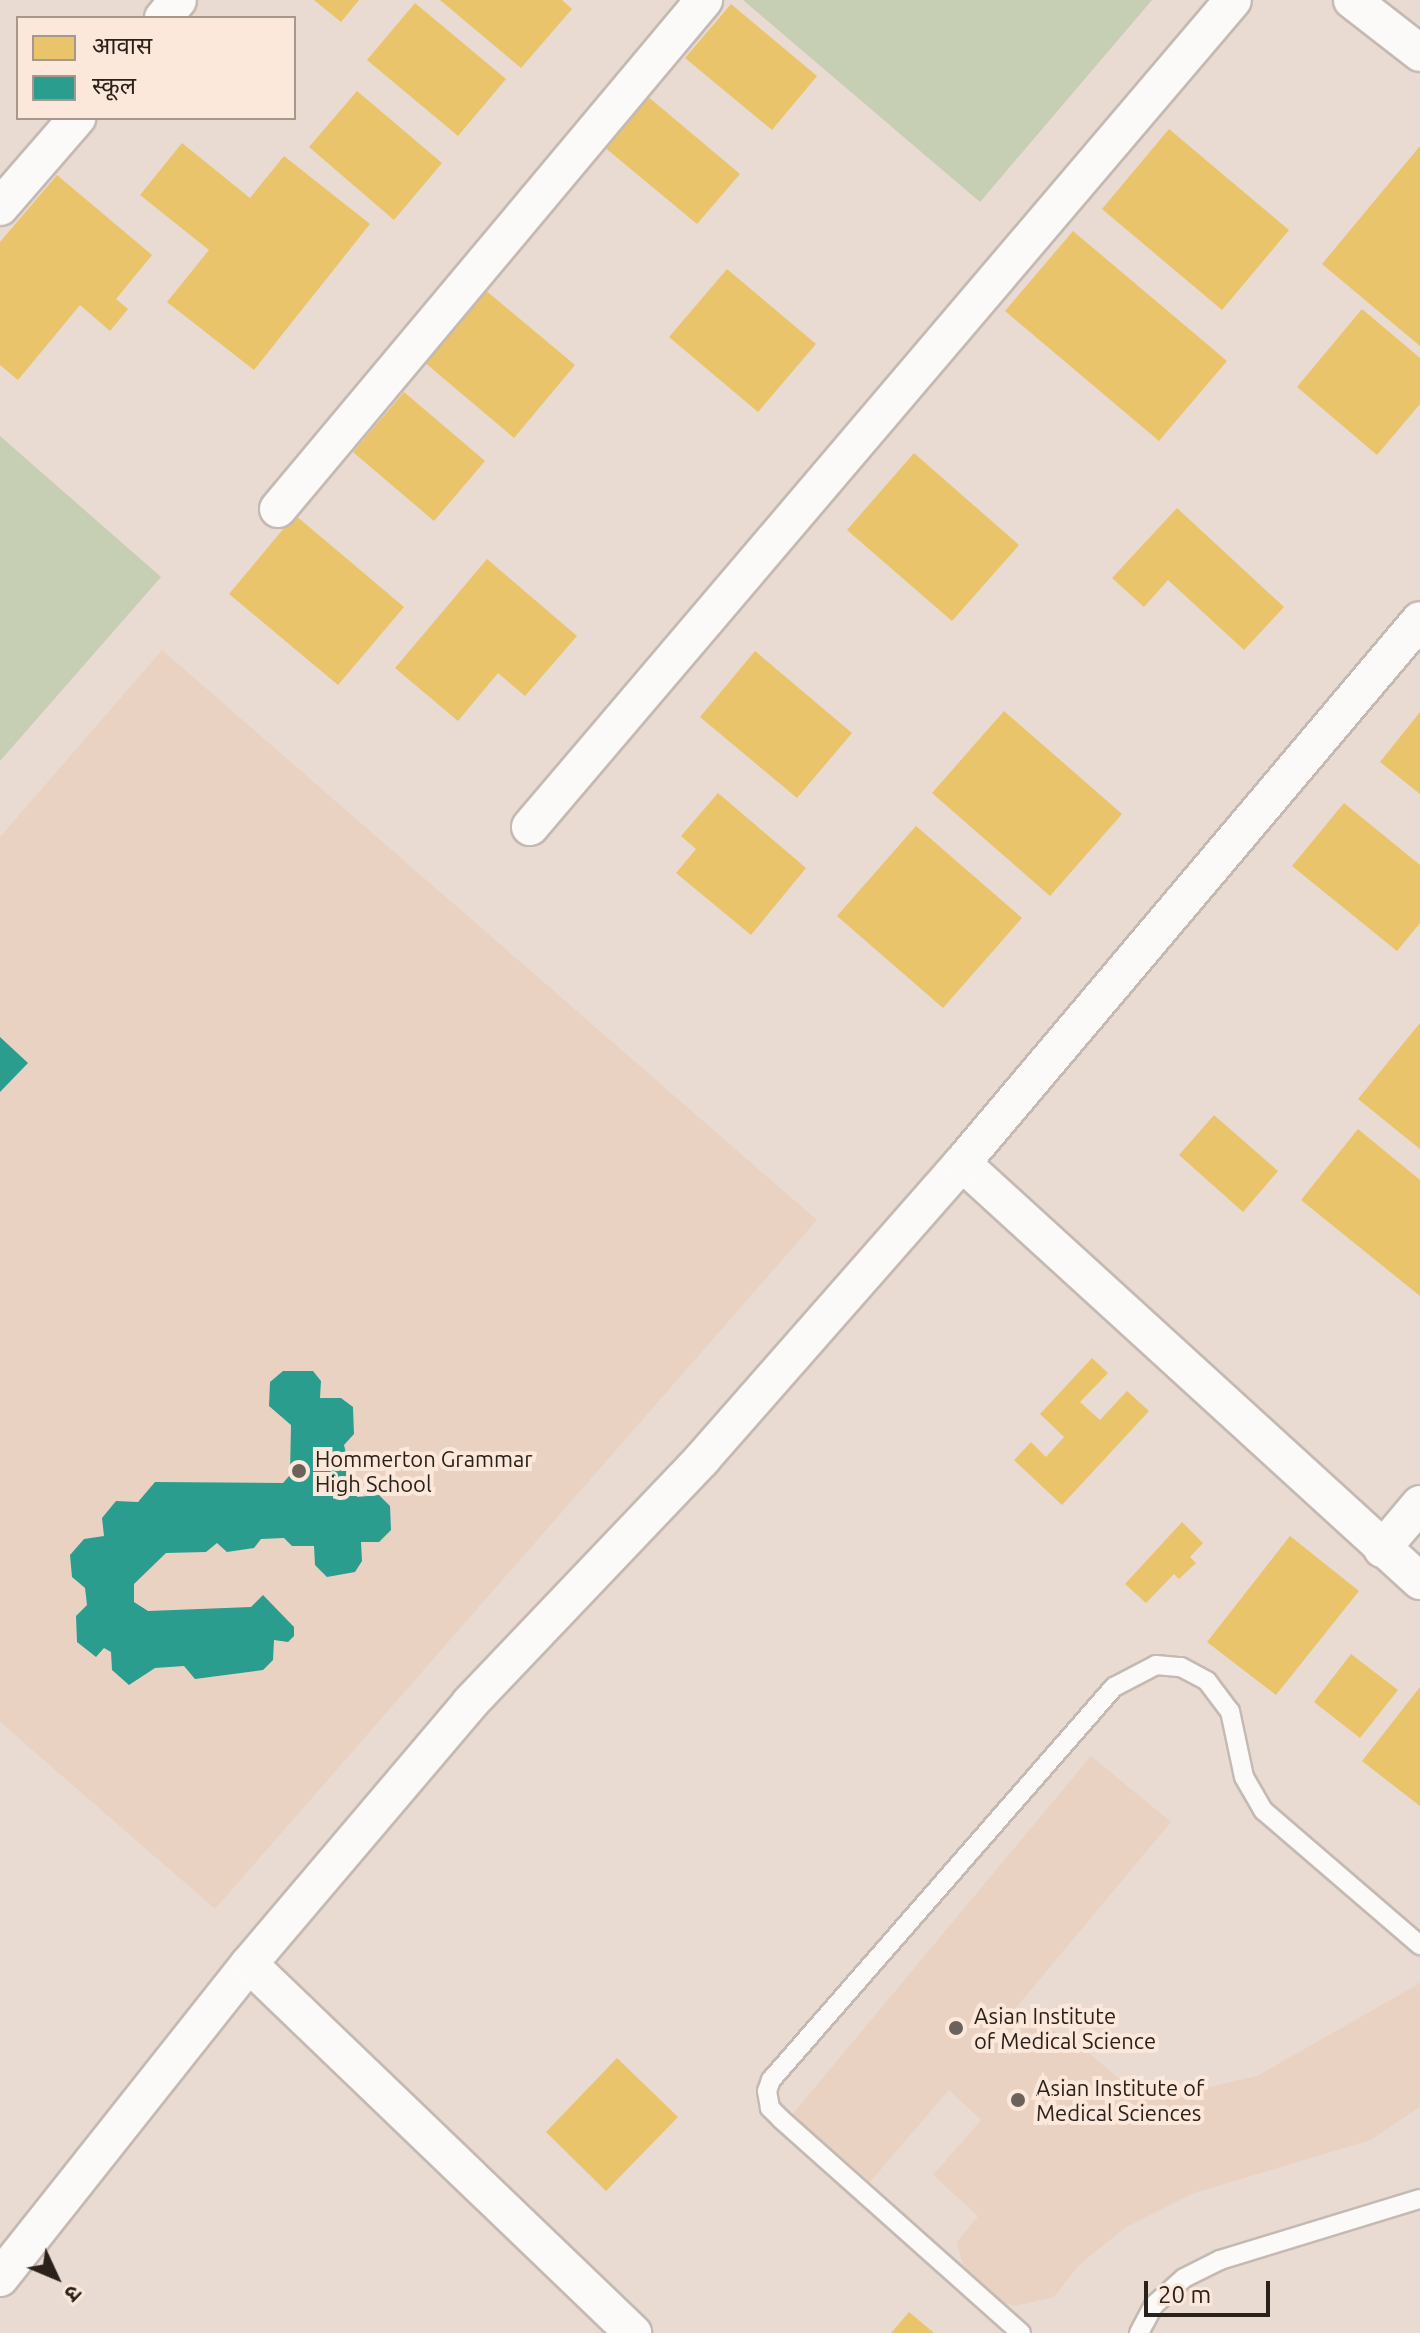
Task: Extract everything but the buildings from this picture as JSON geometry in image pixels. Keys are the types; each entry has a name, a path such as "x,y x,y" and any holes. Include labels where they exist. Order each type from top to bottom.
{"street":[{"path":"165,16 178,0"},
{"path":"278,509 704,0"},
{"path":"530,827 1233,0"},
{"path":"1352,0 1420,53"},
{"path":"0,207 75,120"},
{"path":"0,2278 249,1964 470,1703 702,1459 962,1163 1420,620"},
{"path":"962,1163 1420,1581"},
{"path":"1382,1549 1420,1504"},
{"path":"249,1964 633,2333"}],"lane":[{"path":"1021,2333 781,2119 770,2108 767,2091 771,2080 1114,1687 1156,1665 1181,1667 1207,1681 1230,1711 1244,1777 1264,1811 1420,1945"},
{"path":"1139,2333 1164,2296 1184,2278 1220,2260 1420,2199"}],"shaded area":[{"name":"Hommerton Grammar High School","path":"162,650 817,1220 215,1909 0,1722 0,837"},
{"name":"Asian Institute of Medical Science","path":"1091,1756 1171,1822 1015,2009 1082,2047 1138,2095 1201,2089 1257,2076 1420,1983 1420,2107 1371,2140 1191,2194 1125,2228 1079,2265 1054,2297 1015,2306 986,2298 964,2270 957,2242 978,2216 933,2175 981,2120 949,2090 870,2182 791,2116"}],"green space":[{"path":"743,0 1152,0 980,202"},
{"path":"0,436 161,577 0,761"}],"place":[{"name":"Hommerton Grammar High School","path":"299,1471"},
{"name":"Asian Institute of Medical Science","path":"956,2028"},
{"name":"Asian Institute of Medical Sciences","path":"1018,2100"}]}
